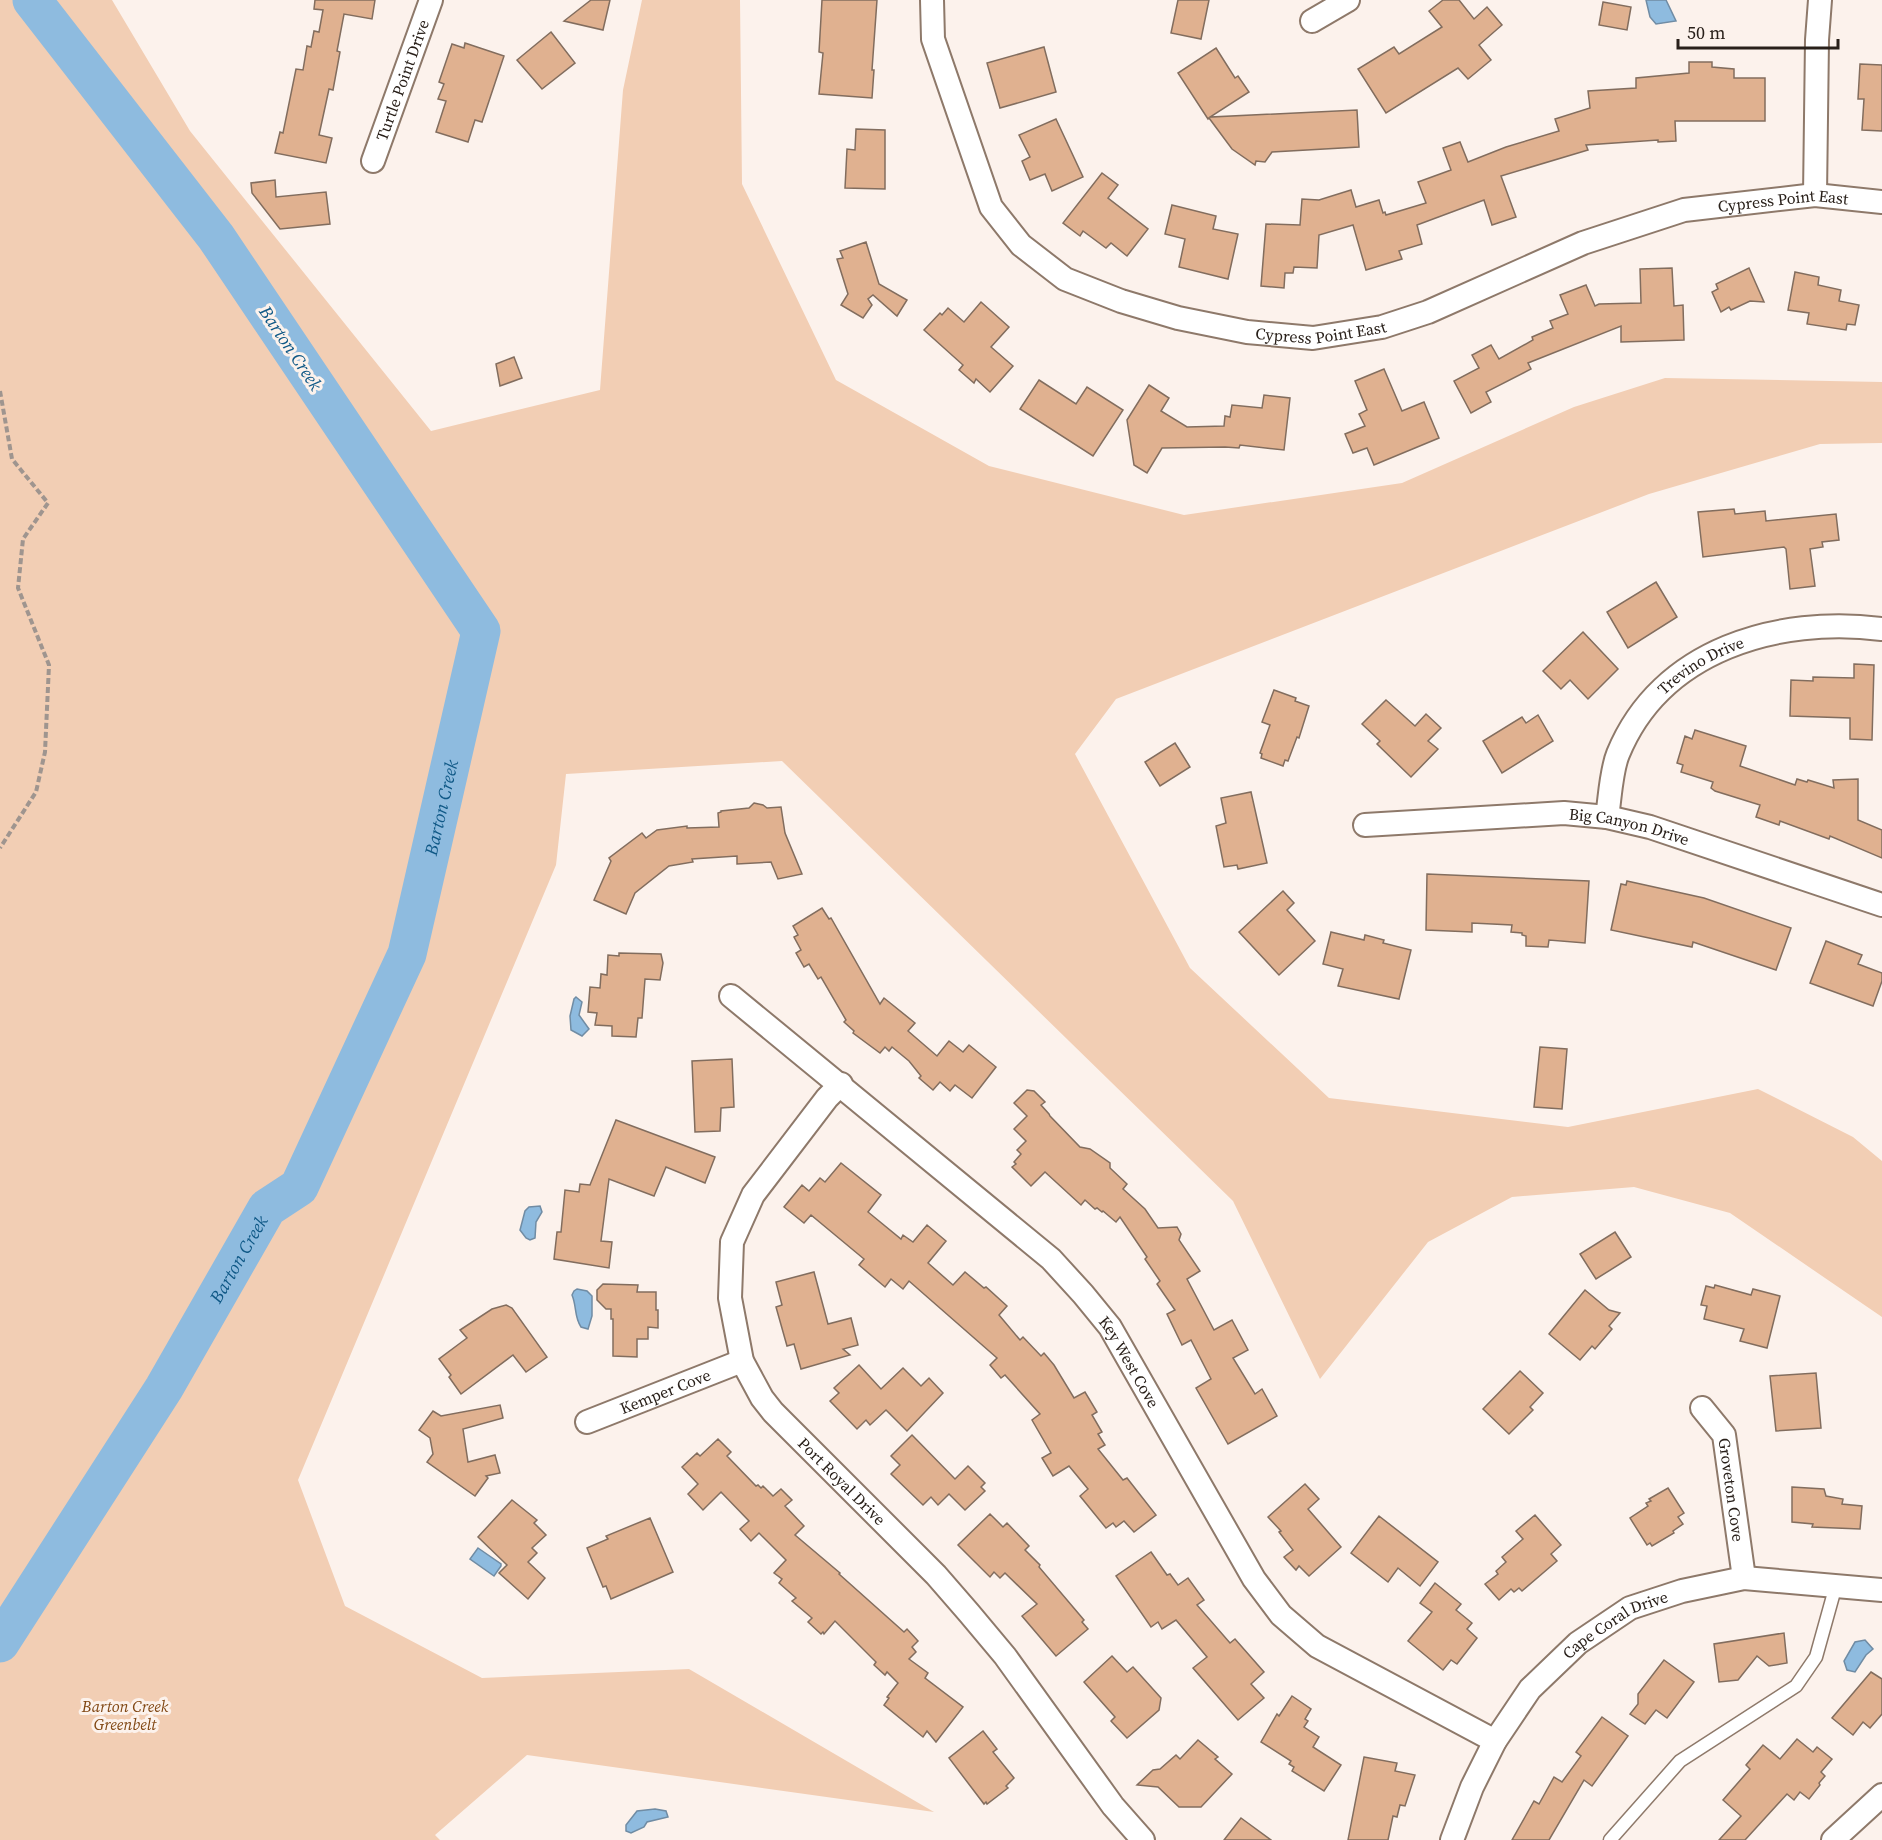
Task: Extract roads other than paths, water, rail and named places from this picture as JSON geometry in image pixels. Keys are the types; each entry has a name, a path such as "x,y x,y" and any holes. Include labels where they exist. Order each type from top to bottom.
{"street":[{"name":"Turtle Point Drive","path":"373,161 430,0"},
{"name":"Cypress Point East","path":"932,0 933,39 991,207 1021,245 1065,279 1121,302 1178,318 1247,332 1313,338 1382,327 1428,312 1583,243 1684,210 1815,195 1882,202"},
{"path":"1312,21 1348,0"},
{"path":"1815,195 1817,40 1820,0"},
{"name":"Trevino Drive","path":"1607,817 1617,756 1631,727 1656,694 1696,663 1741,640 1795,628 1866,627 1882,629"},
{"name":"Big Canyon Drive","path":"1365,825 1564,813 1607,817 1650,827 1882,905"},
{"name":"Key West Cove","path":"731,996 841,1084 1051,1260 1083,1294 1110,1327 1254,1579 1281,1615 1317,1646 1495,1741"},
{"name":"Port Royal Drive","path":"841,1084 827,1098 753,1195 732,1242 729,1298 742,1361 762,1398 773,1412 936,1575 1005,1656 1113,1806 1143,1840"},
{"name":"Kemper Cove","path":"587,1422 742,1361"},
{"name":"Groveton Cove","path":"1702,1408 1724,1435 1744,1578"},
{"name":"Cape Coral Drive","path":"1452,1840 1472,1787 1495,1741 1530,1689 1578,1643 1630,1608 1682,1591 1744,1578 1882,1590"},
{"path":"1833,1840 1882,1795"}],"lane":[{"path":"1610,1840 1612,1835 1680,1761 1796,1686 1816,1657 1836,1585"}],"water":[{"path":"1646,0 1666,0 1676,21 1656,24 1650,17"},
{"path":"576,997 582,1002 579,1015 589,1029 582,1036 571,1030 570,1016"},
{"path":"540,1206 542,1212 536,1222 535,1238 530,1240 520,1230 525,1211 529,1207"},
{"path":"577,1289 587,1291 592,1296 592,1316 588,1329 581,1327 577,1319 572,1295"},
{"path":"478,1548 501,1564 494,1576 470,1559"},
{"path":"1865,1640 1873,1649 1866,1655 1855,1672 1847,1670 1844,1661 1855,1642"},
{"path":"655,1809 666,1811 668,1817 647,1822 644,1827 631,1833 626,1831 626,1825 637,1811"}],"waterway":[{"name":"Barton Creek","path":"0,1643 164,1388 267,1208 299,1187 407,954 481,631 216,237 32,0"}],"park label":[{"name":"Barton Creek Greenbelt","path":"125,1715"}]}
